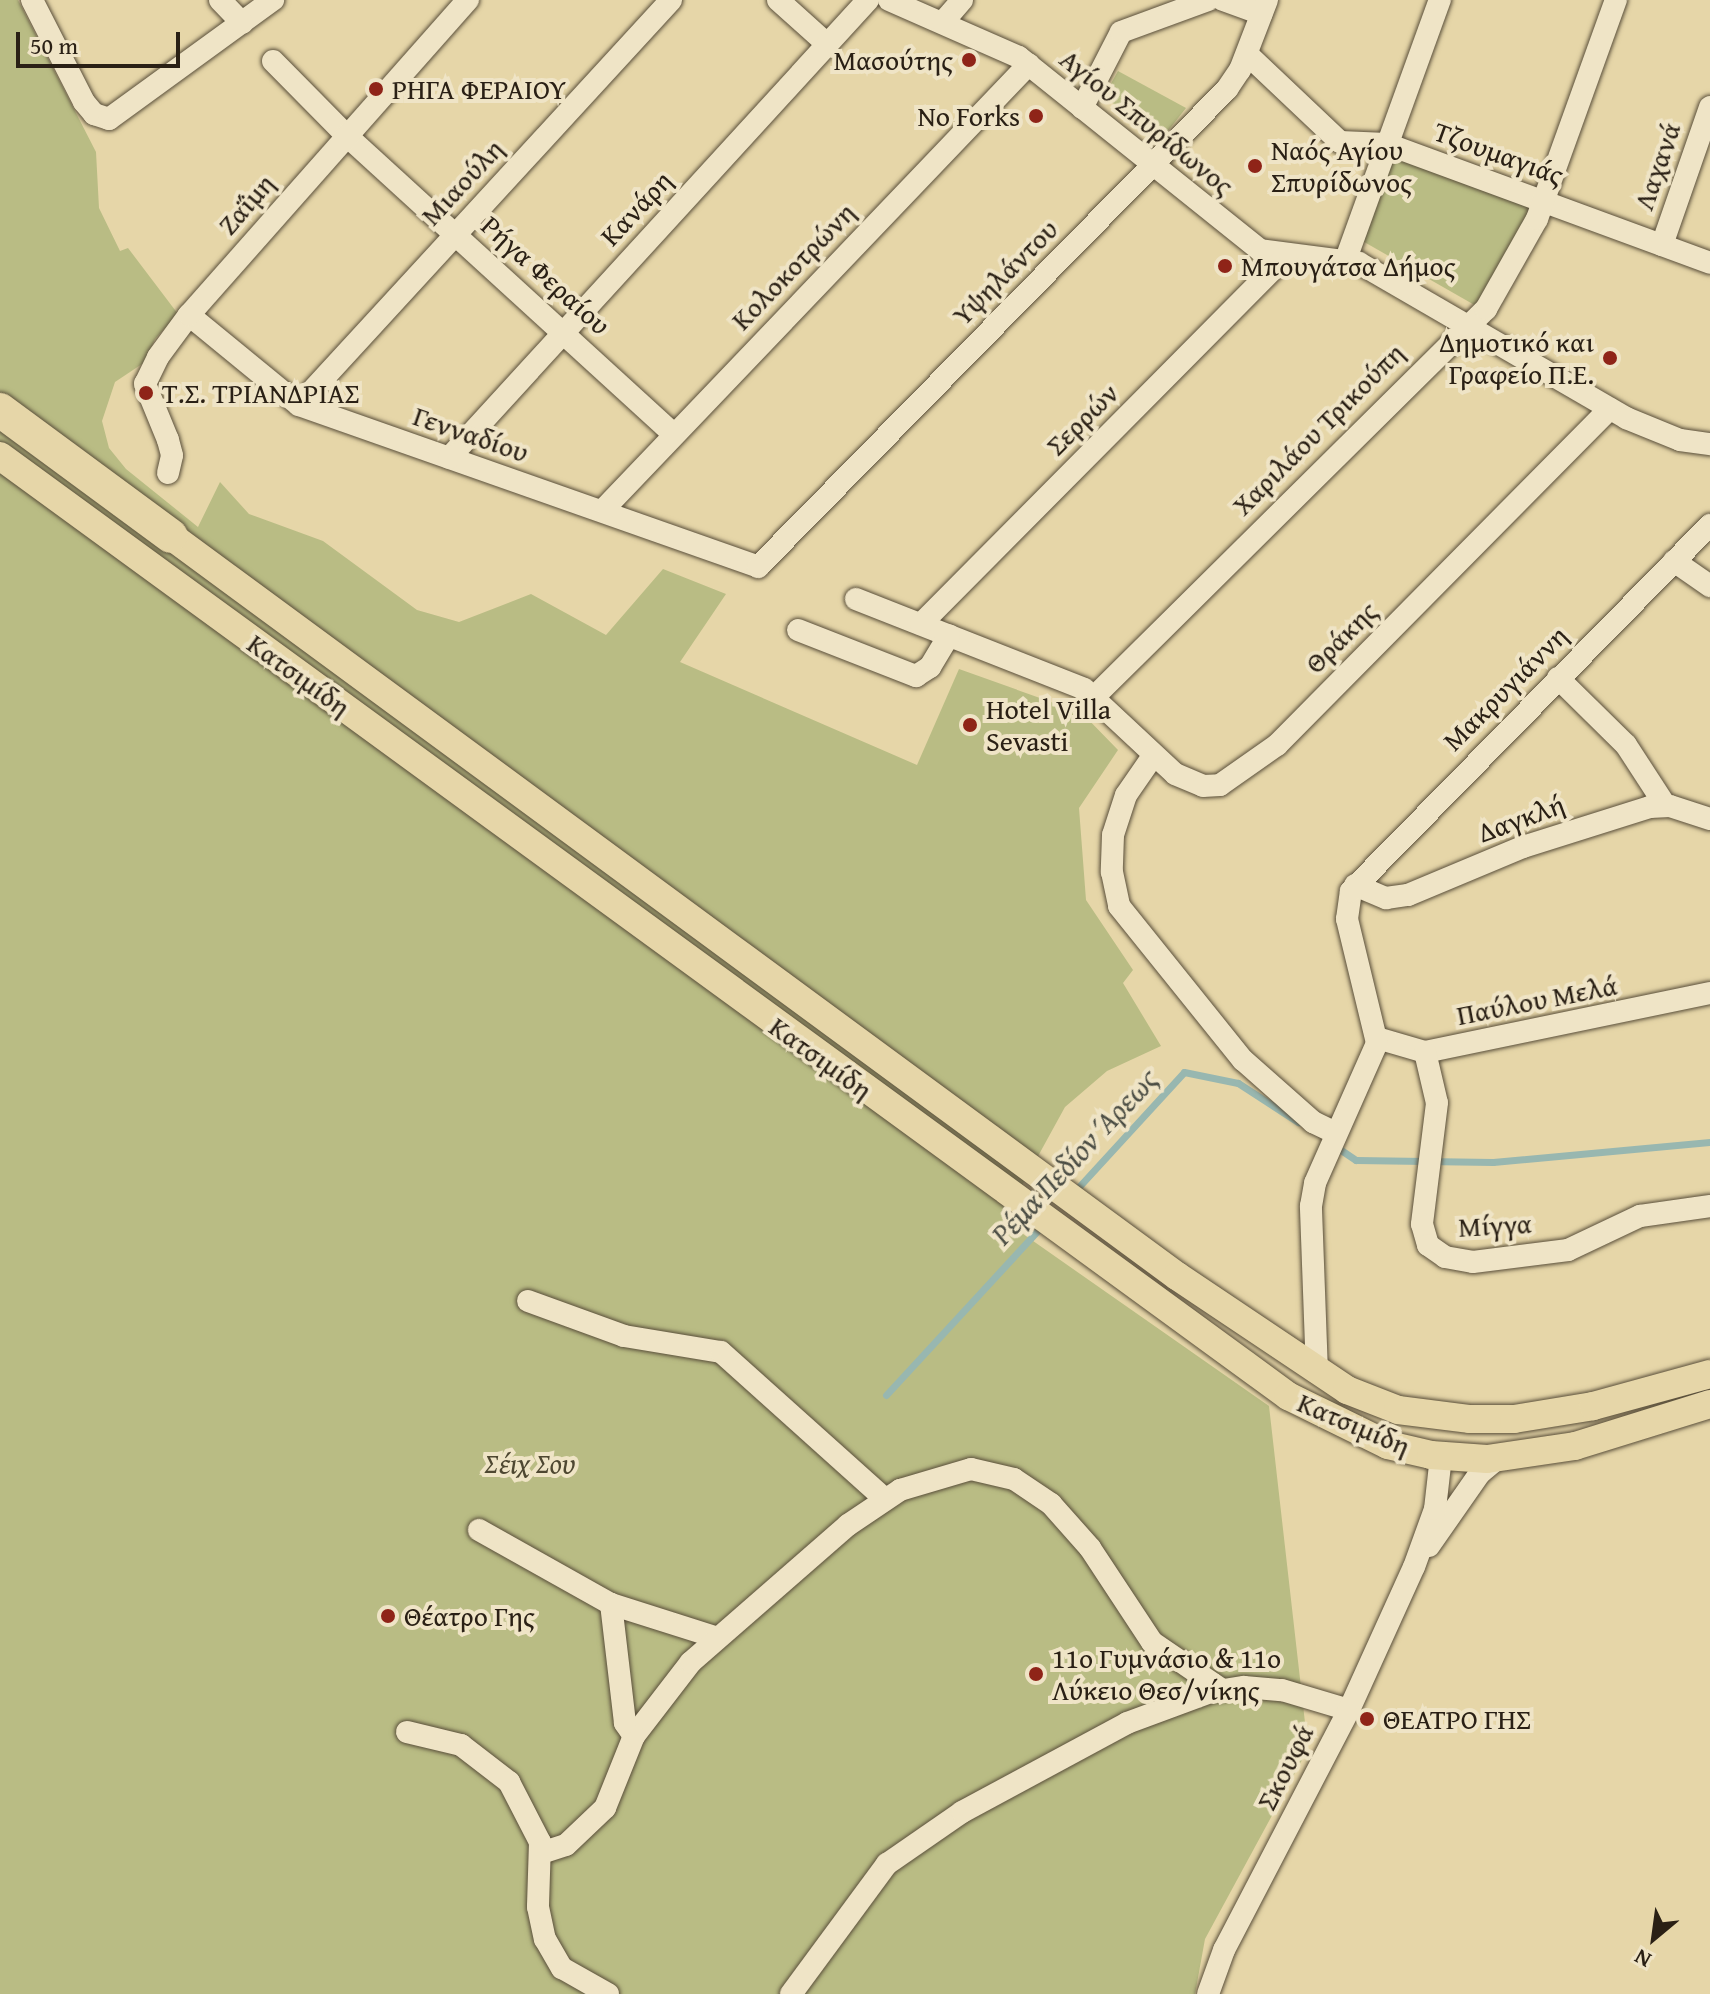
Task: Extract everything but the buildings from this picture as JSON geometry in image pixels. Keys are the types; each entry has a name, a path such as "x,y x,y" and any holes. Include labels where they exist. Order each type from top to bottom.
{"highway":[{"path":"0,410 171,536"}],"main road":[{"name":"Κατσιμίδη","path":"0,456 1017,1203 1288,1396 1378,1441 1441,1456 1498,1458 1575,1446 1710,1404"},
{"name":"Κατσιμίδη","path":"171,536 1044,1180 1317,1373 1376,1403 1438,1416 1547,1414 1710,1374"},
{"path":"1438,1416 1441,1456"}],"street":[{"path":"32,0 84,102 104,118 114,117 273,0"},
{"path":"220,0 242,23"},
{"name":"Ζαΐμη","path":"168,473 172,455 145,384 189,315 468,0"},
{"name":"Μιαούλη","path":"299,405 671,0"},
{"path":"778,0 827,44"},
{"name":"Κανάρη","path":"449,458 868,0"},
{"name":"Αγίου Σπυρίδωνος","path":"889,0 943,22 1029,64 1250,244 1286,256 1346,259 1610,409 1680,440 1710,444"},
{"path":"943,22 962,0"},
{"path":"1082,108 1121,32 1208,0"},
{"path":"1223,0 1265,7"},
{"path":"1346,259 1440,0"},
{"name":"Χαριλάου Τρικούπη","path":"1094,697 1486,309 1543,202 1616,0"},
{"name":"Υψηλάντου","path":"758,567 1232,84 1265,7"},
{"name":"Τζουμαγιάς","path":"1247,54 1335,139 1387,144 1710,263"},
{"name":"Ρήγα Φεραίου","path":"273,61 346,135 564,330 674,434"},
{"name":"Κολοκοτρώνη","path":"602,511 1029,64"},
{"name":"Λαχανά","path":"1662,245 1710,107"},
{"name":"Σερρών","path":"921,624 1286,256"},
{"name":"Γενναδίου","path":"189,315 299,405 758,567"},
{"name":"Θράκης","path":"1094,697 1153,756 1189,782 1211,787 1255,765 1610,409"},
{"name":"Μακρυγιάννη","path":"1352,891 1710,525"},
{"path":"1674,561 1710,586"},
{"path":"856,599 1094,697"},
{"path":"798,630 916,676 927,672 949,635"},
{"path":"1558,678 1626,745 1665,805 1710,819"},
{"path":"1153,756 1126,795 1113,835 1112,872 1119,906 1243,1060 1333,1141"},
{"name":"Δαγκλή","path":"1352,891 1386,898 1408,895 1523,847 1665,805"},
{"path":"1317,1373 1311,1206 1333,1141 1377,1038 1347,919 1352,891"},
{"name":"Παύλου Μελά","path":"1377,1038 1425,1052 1710,993"},
{"name":"Μίγγα","path":"1425,1052 1437,1094 1425,1189 1426,1241 1445,1257 1464,1261 1568,1250 1640,1216 1710,1206"},
{"path":"528,1301 624,1336 721,1352 885,1499"},
{"name":"Σκουφά","path":"1208,1994 1224,1950 1349,1710 1414,1567 1435,1509 1441,1456"},
{"name":"Σκουφά","path":"1414,1567 1480,1473 1498,1458"},
{"path":"541,1853 566,1845 605,1808 634,1736 681,1674 718,1638 885,1499 963,1470 994,1472 1023,1483 1074,1527 1159,1649 1221,1689"},
{"path":"479,1530 611,1604 718,1638"},
{"path":"611,1604 625,1723 634,1736"},
{"path":"791,1994 887,1864 925,1835 1127,1723 1221,1689 1265,1686 1349,1710"},
{"path":"407,1732 449,1739 495,1767 523,1802 541,1853 538,1907 545,1939 562,1968 608,1994"}],"green space":[{"name":"Σέιχ Σου","path":"0,0 18,0 96,152 99,208 120,251 128,248 178,314 155,339 145,362 115,382 102,421 109,448 126,469 198,527 220,482 249,514 323,541 417,610 459,622 531,594 606,635 663,569 726,594 680,662 917,765 959,669 1082,713 1118,750 1079,808 1086,900 1133,970 1123,983 1161,1046 1107,1071 1065,1107 1003,1220 1269,1406 1308,1749 1205,1939 1195,1994 0,1994"},
{"path":"1118,71 1186,108 1160,141 1104,96"},
{"path":"1391,150 1536,205 1478,307 1359,239"}],"waterway":[{"name":"Ρέμα Πεδίον Άρεως","path":"1075,1191 1184,1072 1238,1083 1298,1122"},
{"name":"Ρέμα Πεδίον Άρεως","path":"1335,1146 1356,1160 1493,1162 1710,1142"},
{"name":"Ρέμα Πεδίον Άρεως","path":"886,1395 1042,1226"}],"place":[{"name":"Μασούτης","path":"969,60"},
{"name":"ΡΗΓΑ ΦΕΡΑΙΟΥ","path":"376,89"},
{"name":"No Forks","path":"1036,116"},
{"name":"Ναός Αγίου Σπυρίδωνος","path":"1255,166"},
{"name":"Μπουγάτσα Δήμος","path":"1225,266"},
{"name":"Δημοτικό και Γραφείο Π.Ε.","path":"1610,358"},
{"name":"Τ.Σ. ΤΡΙΑΝΔΡΙΑΣ","path":"146,393"},
{"name":"Hotel Villa Sevasti","path":"970,725"},
{"name":"Θέατρο Γης","path":"388,1616"},
{"name":"11ο Γυμνάσιο & 11ο Λύκειο Θεσ/νίκης","path":"1036,1674"},
{"name":"ΘΕΑΤΡΟ ΓΗΣ","path":"1367,1719"}]}
